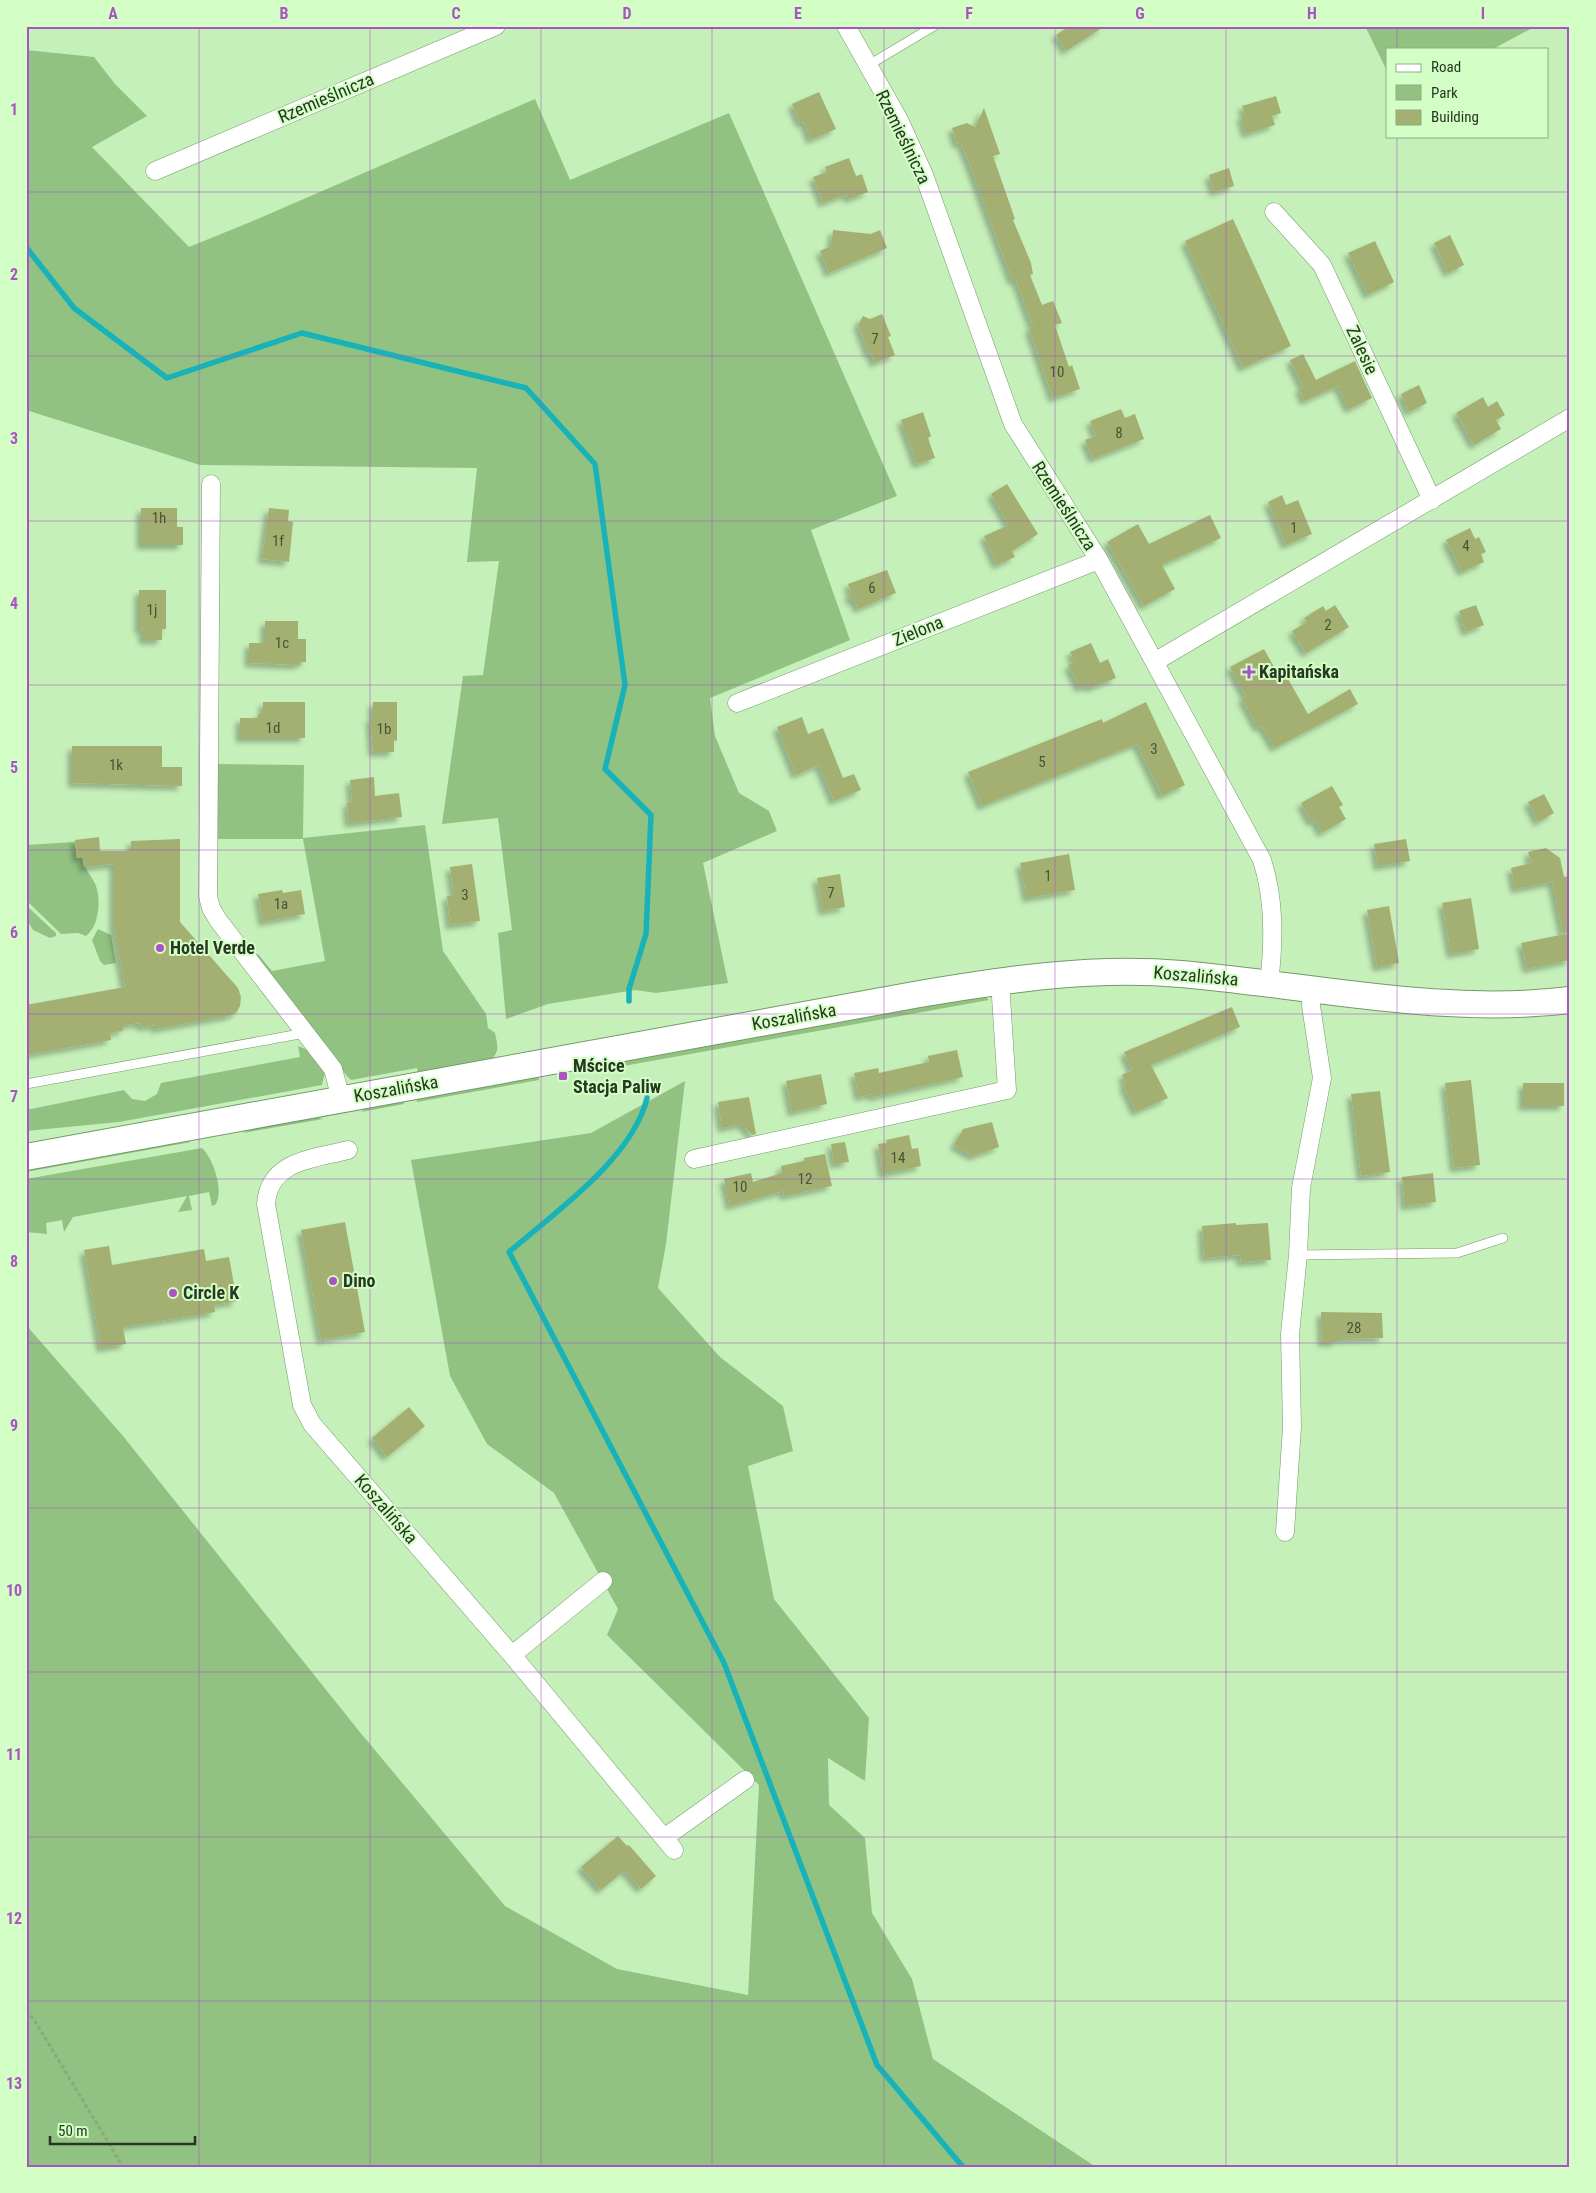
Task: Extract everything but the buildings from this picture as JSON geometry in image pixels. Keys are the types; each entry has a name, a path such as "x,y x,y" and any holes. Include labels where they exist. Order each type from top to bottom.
{"main road":[{"name":"Koszalińska","path":"26,1157 1000,981 1072,973 1128,972 1180,974 1456,1003 1512,1004 1570,1000"}],"street":[{"name":"Rzemieślnicza","path":"155,171 496,26"},
{"name":"Rzemieślnicza","path":"846,26 899,120 924,175 1013,424 1022,442 1099,560 1156,661 1262,860 1271,901 1273,950 1269,983"},
{"name":"Zalesie","path":"1274,212 1322,265 1432,500"},
{"path":"1156,661 1570,418"},
{"path":"212,484 208,896 211,908 218,920 333,1069 341,1099"},
{"name":"Zielona","path":"737,703 1099,560"},
{"path":"694,1158 1007,1090 1000,981"},
{"path":"1285,1532 1292,1427 1290,1334 1298,1255 1301,1188 1322,1078 1311,1006 1312,988"},
{"name":"Koszalińska","path":"348,1150 294,1164 282,1170 267,1192 266,1204 302,1405 312,1424 512,1655 669,1844 745,1780"},
{"path":"512,1655 603,1581"}],"lane":[{"path":"867,66 934,26"},
{"path":"26,1084 306,1032"},
{"path":"1298,1255 1457,1252 1503,1238"}],"path":[{"path":"26,2011 35,2021 123,2167"}],"green space":[{"path":"1365,26 1536,26 1495,48 1386,48 1386,69"},
{"path":"26,50 94,57 115,84 147,116 92,147 189,247 535,99 570,180 729,113 897,496 811,530 850,640 710,698 715,736 739,793 769,811 777,831 703,863 728,983 656,993 635,990 548,1004 506,1019 498,933 512,930 498,818 442,824 463,676 483,675 499,561 467,562 477,468 200,465 26,410"},
{"path":"216,764 304,765 303,838 425,825 443,951 486,1014 488,1028 495,1033 497,1049 492,1059 488,1062 418,1074 417,1068 351,1080 346,1075 290,998 255,957 258,954 272,971 325,961 303,839 217,839"},
{"path":"75,842 77,858 82,857 84,865 98,892 98,913 94,926 86,936 78,933 61,934 26,900 26,845"},
{"path":"29,908 56,933 56,936 50,938 33,930 29,923 26,909"},
{"path":"98,929 111,935 116,963 104,965 100,961 92,940"},
{"path":"983,995 989,1000 596,1071 595,1065"},
{"path":"298,1046 308,1050 325,1072 322,1085 119,1122 26,1131 26,1110 124,1090 132,1099 145,1101 157,1094 161,1083 300,1057"},
{"path":"538,1075 539,1080 417,1102 416,1096"},
{"path":"685,1081 666,1244 658,1288 720,1357 783,1406 793,1451 748,1466 774,1599 869,1718 865,1781 828,1758 829,1805 865,1838 872,1913 912,1979 933,2059 1096,2167 26,2167 26,1325 123,1436 359,1731 505,1906 617,1969 748,1995 759,1785 607,1635 618,1609 554,1493 487,1444 450,1376 411,1160 591,1133"},
{"path":"403,1098 404,1104 361,1112 372,1104"},
{"path":"308,1115 323,1119 243,1133 250,1128"},
{"path":"177,1139 191,1142 26,1172 26,1167"},
{"path":"202,1148 210,1159 216,1175 219,1192 215,1205 212,1206 209,1192 189,1196 192,1210 178,1212 187,1196 73,1217 64,1232 62,1220 46,1223 47,1234 26,1232 26,1179"}],"waterway":[{"path":"26,247 74,308 167,378 302,333 526,388 595,464 625,685 605,769 651,815 646,934 629,989 629,1001"},
{"path":"647,1098 639,1120 626,1142 609,1163 569,1202 509,1252 724,1663 877,2065 963,2167"}],"place":[{"name":"Kapitańska","path":"1249,672"},
{"name":"Hotel Verde","path":"160,948"},
{"name":"Mścice Stacja Paliw","path":"563,1076"},
{"name":"Dino","path":"333,1281"},
{"name":"Circle K","path":"173,1293"}]}
